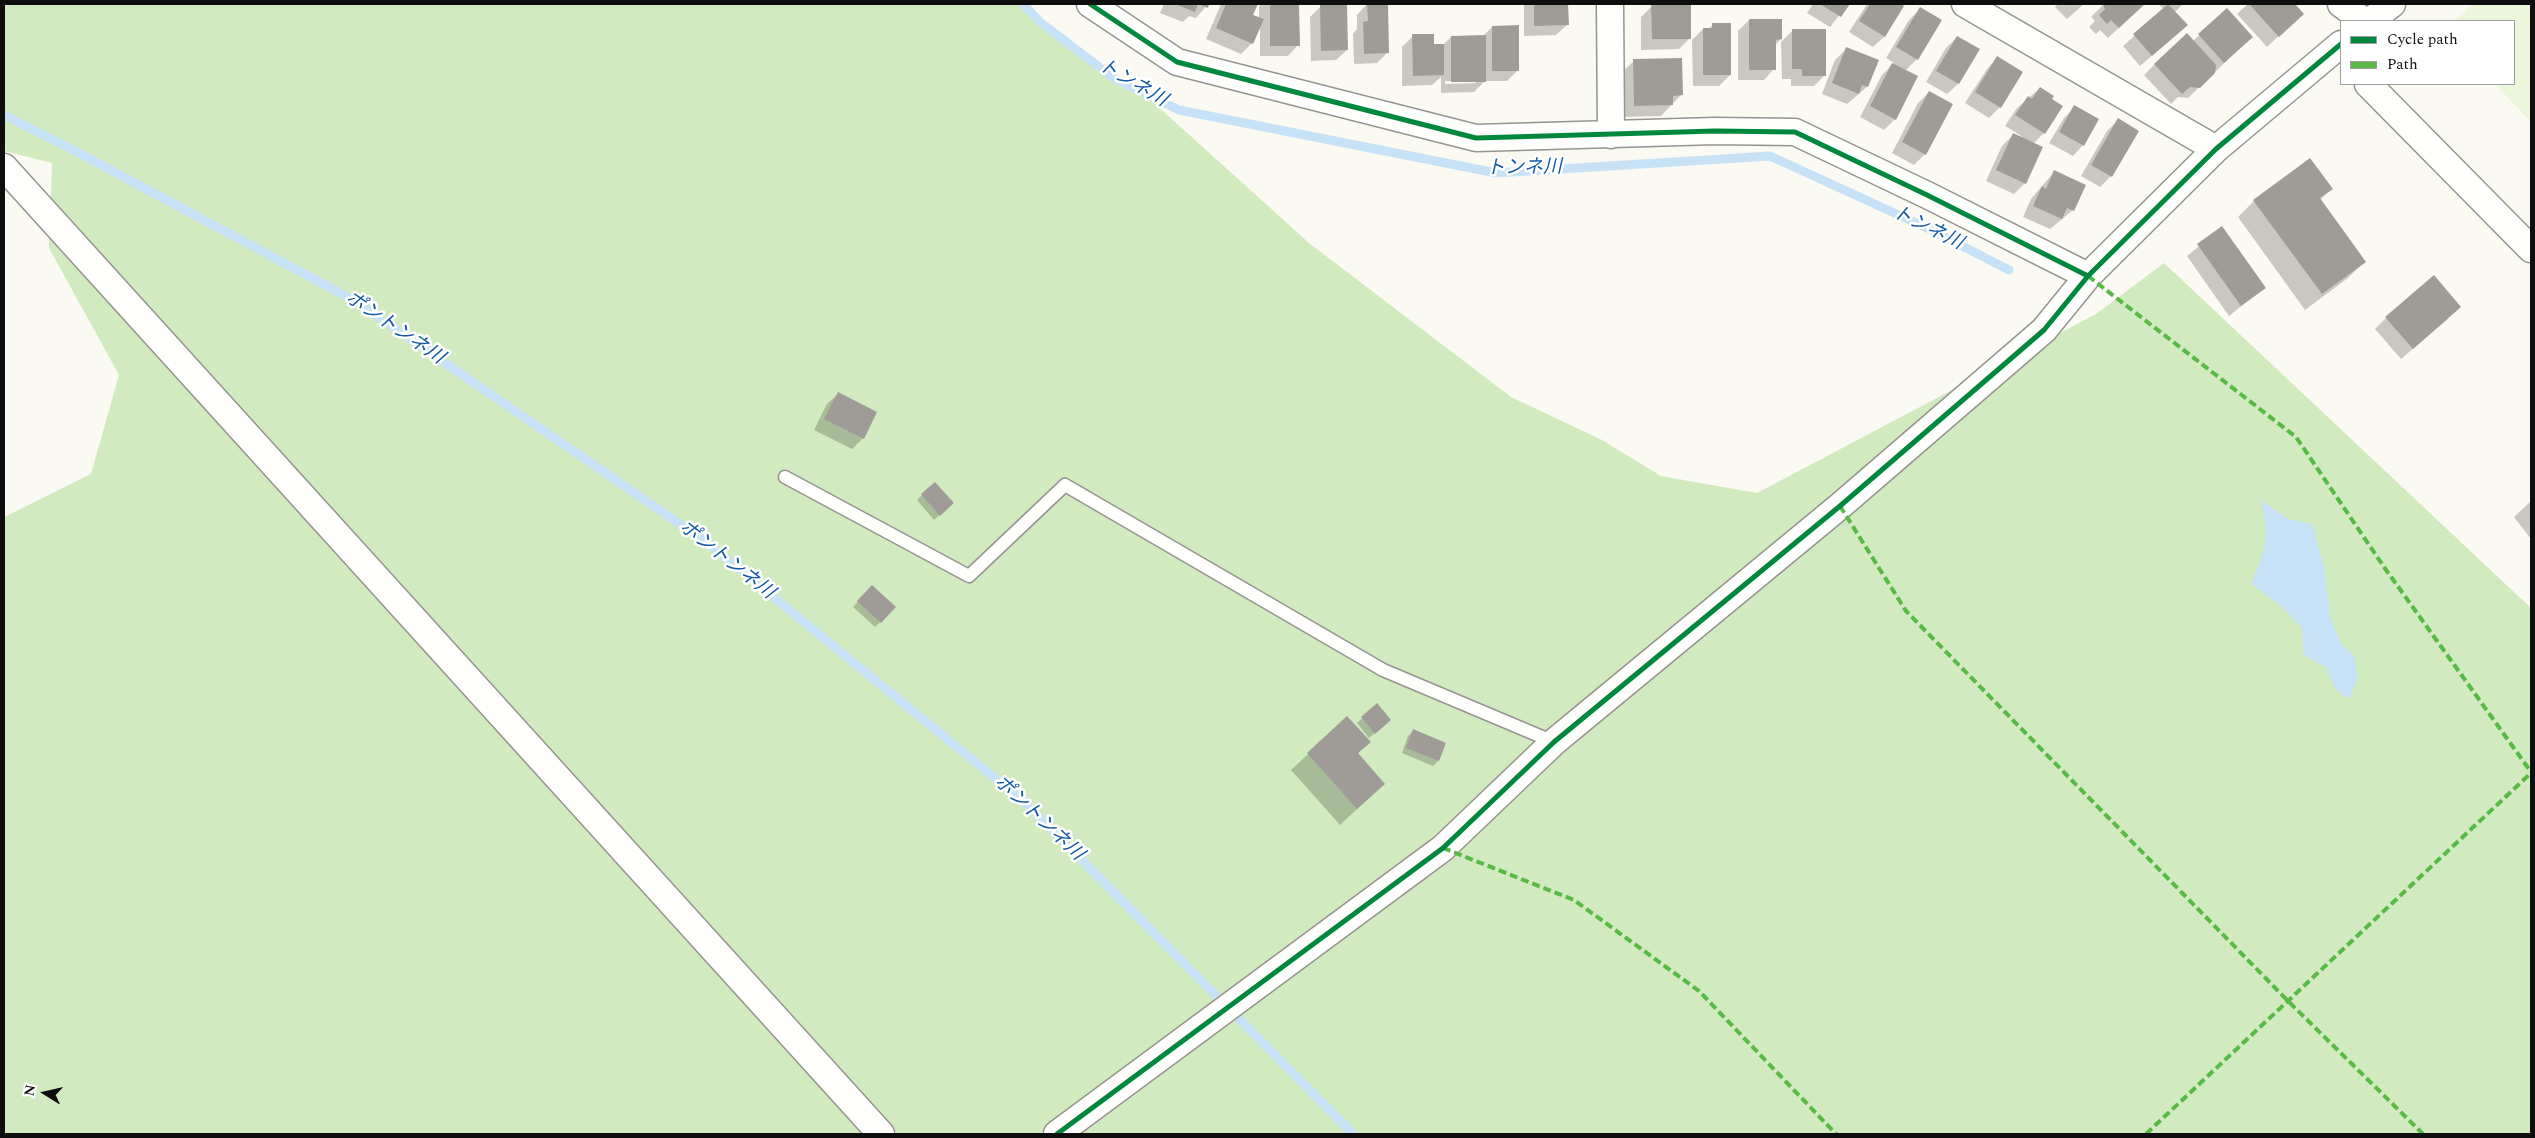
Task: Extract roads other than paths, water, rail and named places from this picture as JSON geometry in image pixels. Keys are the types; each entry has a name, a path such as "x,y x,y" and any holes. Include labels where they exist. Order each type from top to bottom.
{"street":[{"path":"1090,4 1099,12 1176,62 1476,138 1715,131 1796,132 2088,276"},
{"path":"1610,4 1611,134"},
{"path":"1965,4 2216,149"},
{"path":"2341,4 2363,20"},
{"path":"2371,20 2392,4"},
{"path":"1058,1134 1443,848 1554,742 1840,506 2036,336 2088,276 2216,149 2339,50"},
{"path":"2369,85 2531,249"},
{"path":"4,167 881,1134"}],"lane":[{"path":"785,477 969,576 1065,485 1383,670 1554,742"}],"water":[{"path":"2260,500 2288,519 2312,524 2324,568 2330,618 2341,644 2354,656 2357,679 2349,699 2335,689 2326,667 2303,655 2302,628 2281,606 2251,584 2263,552 2265,534"}],"waterway":[{"name":"トンネ川","path":"1023,4 1040,22 1115,79 1179,110 1496,173 1770,156 1925,227 2009,270"},
{"name":"ポントンネ川","path":"4,115 64,145 353,300 706,542 1024,802 1353,1134"}]}
